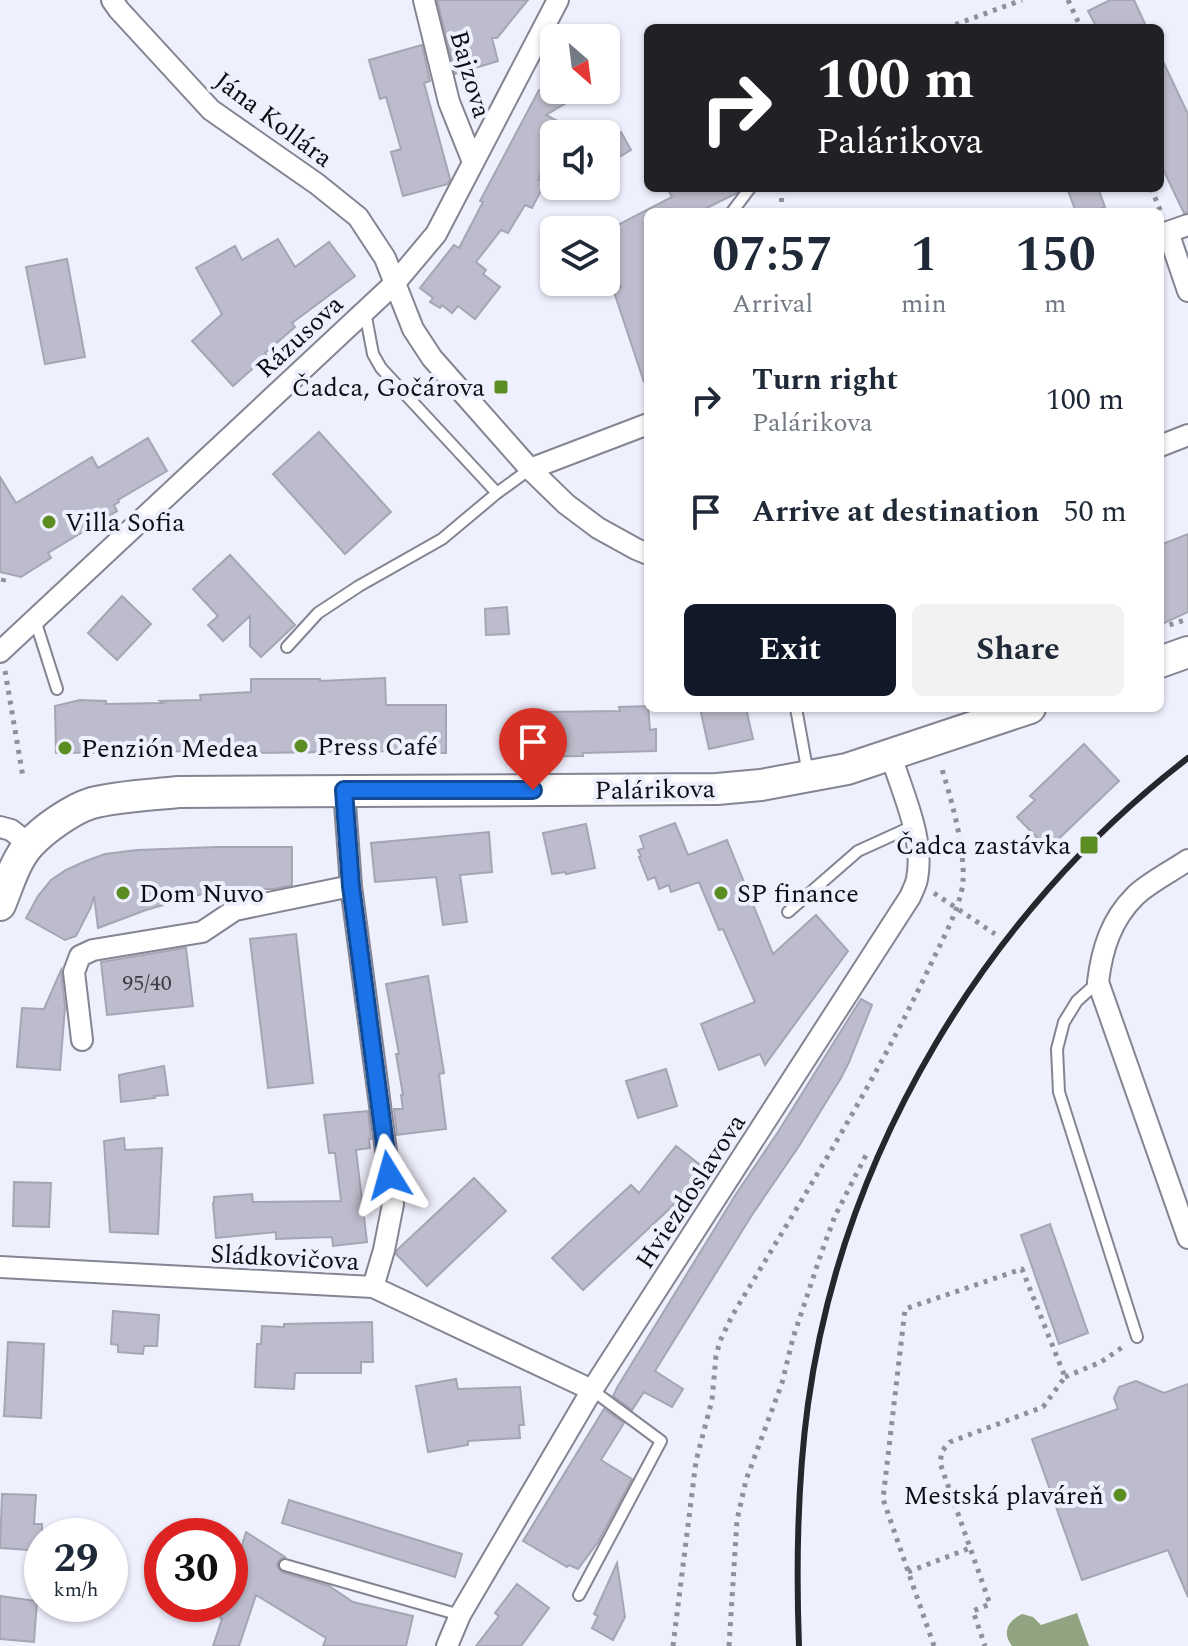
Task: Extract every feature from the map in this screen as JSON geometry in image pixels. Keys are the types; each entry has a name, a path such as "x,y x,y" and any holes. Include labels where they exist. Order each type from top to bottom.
{"main road":[{"name":"Palárikova","path":"29,844 61,818 90,804 178,792 717,789 761,785 847,769 1018,712"},
{"path":"0,905 29,844"}],"street":[{"name":"Jána Kollára","path":"112,0 211,110 317,184 358,217 385,258 413,329 432,358 530,469 566,504 598,528 644,552"},
{"name":"Bajzova","path":"424,0 449,102 473,162"},
{"name":"Rázusova","path":"0,650 394,284 436,234 558,0"},
{"path":"1188,225 1164,234 1188,291"},
{"path":"530,469 644,426"},
{"path":"1164,444 1188,435"},
{"name":"Hviezdoslavova","path":"447,1646 460,1615 592,1390 902,912 917,880 918,864 913,826 891,755"},
{"path":"344,790 351,886 393,1204 373,1287"},
{"path":"0,827 11,830 29,844"},
{"path":"1188,860 1136,895 1113,924 1101,953 1098,982 1188,1238"},
{"path":"82,1040 74,972 80,956 93,950 202,932 235,910 351,886"},
{"name":"Sládkovičova","path":"0,1267 373,1287 592,1390"}],"lane":[{"path":"364,311 373,354 381,368 497,493"},
{"path":"287,647 318,613 442,539 530,469"},
{"path":"35,620 57,689"},
{"path":"797,712 808,776"},
{"path":"788,912 858,851 913,826"},
{"path":"1098,982 1077,1001 1064,1022 1057,1049 1059,1092 1137,1337"},
{"path":"579,1595 661,1441 592,1390"},
{"path":"285,1565 460,1615"}],"path":[{"path":"957,24 1022,0"},
{"path":"1068,0 1079,24"},
{"path":"3,582 5,573"},
{"path":"1164,627 1188,619"},
{"path":"0,650 23,777"},
{"path":"673,1646 696,1461 712,1400 720,1341 904,1021 956,908 963,882 962,861 940,761"},
{"path":"917,880 995,934"},
{"path":"729,1646 737,1520 746,1480 775,1403 822,1251 835,1216 866,1155"},
{"path":"934,1646 883,1499 905,1309 1022,1269 1065,1377"},
{"path":"985,1646 973,1611 990,1604 940,1463 942,1451 950,1442 1043,1407 1065,1377 1101,1362 1137,1337"},
{"path":"908,1572 970,1548"}],"shaded area":[{"path":"1077,1613 1089,1646 1012,1646 1007,1636 1013,1620 1022,1614 1033,1617 1041,1625"}],"building":[{"path":"437,0 528,0 497,38 492,38 498,61 455,74"},
{"path":"1110,0 1134,0 1145,24 1095,24 1088,11"},
{"path":"422,45 430,81 424,83 450,179 448,184 403,196 391,152 401,149 386,97 380,99 369,60"},
{"path":"1164,63 1188,114 1188,212 1184,213 1164,171"},
{"path":"539,90 540,104 564,104 546,115 555,120 540,120 540,193 532,208 525,205 508,233 501,230 476,262 486,270 483,274 500,287 475,319 458,306 452,313 442,305 440,308 430,302 433,298 420,288 454,245 459,248 483,202 480,201"},
{"path":"620,133 631,150 620,157"},
{"path":"669,192 738,192 707,208 651,208 672,197"},
{"path":"1068,192 1099,192 1105,207 1102,208 1074,208"},
{"path":"644,211 644,382 615,296 620,296 620,224"},
{"path":"278,239 295,267 329,242 355,276 292,323 295,327 233,386 192,341 222,314 196,268 235,246 242,260"},
{"path":"67,259 85,357 45,364 26,267"},
{"path":"319,432 391,512 345,554 273,474"},
{"name":"Villa Sofia","path":"148,438 167,471 118,500 114,505 117,511 48,553 51,558 21,577 0,572 0,477 16,503 92,457 98,468"},
{"path":"1188,534 1188,612 1164,623 1164,543"},
{"path":"230,555 295,625 261,657 250,646 250,616 223,641 208,625 218,616 193,589"},
{"path":"122,596 151,624 117,660 88,633"},
{"path":"507,607 509,634 486,635 485,609"},
{"path":"385,678 386,705 446,705 446,753 56,753 55,706 80,700 106,701 106,704 163,703 160,701 201,700 200,695 251,692 251,679 320,681"},
{"path":"644,706 644,712 648,712 650,730 656,729 656,751 510,757 510,723 546,723 546,712 620,711 619,707"},
{"path":"701,712 747,712 753,739 709,749"},
{"name":"Čadca zastávka","path":"1084,744 1119,781 1048,849 1017,817 1035,800 1030,796"},
{"path":"675,823 688,855 727,840 773,954 816,915 848,951 765,1065 760,1054 719,1070 701,1024 755,1002 699,882 671,892 669,885 659,889 655,877 648,880 639,857 638,850 644,848 640,836"},
{"path":"586,824 595,868 552,874 543,833"},
{"path":"489,832 492,872 460,875 467,922 443,925 436,877 375,882 371,843"},
{"name":"Dom Nuvo","path":"292,847 292,885 274,889 244,889 244,895 239,896 223,896 223,888 146,910 98,928 94,896 76,936 65,940 26,918 51,880 86,861 105,854 137,850"},
{"path":"296,934 313,1083 268,1088 250,939"},
{"path":"186,948 193,1006 107,1015 101,962"},
{"path":"61,970 65,1007 60,1070 17,1067 22,1008 44,1009"},
{"path":"428,976 444,1073 439,1074 446,1129 397,1135 394,1109 403,1109 403,1095 386,984"},
{"path":"861,999 872,1005 841,1078 655,1371 683,1389 672,1407 644,1392 632,1410 613,1396 618,1386"},
{"path":"164,1066 168,1095 121,1102 119,1075"},
{"path":"666,1069 677,1106 638,1118 626,1081"},
{"path":"368,1111 370,1148 356,1150 367,1242 333,1246 332,1237 276,1239 276,1232 216,1238 214,1197 252,1194 253,1202 341,1201 335,1153 329,1153 324,1115"},
{"path":"124,1138 125,1150 162,1148 158,1234 110,1232 104,1141"},
{"path":"676,1146 708,1171 683,1202 680,1199 583,1290 552,1258 631,1185 639,1193"},
{"path":"474,1178 506,1211 427,1286 396,1254 397,1250"},
{"path":"14,1182 51,1183 49,1227 13,1226"},
{"path":"1050,1224 1088,1333 1059,1344 1021,1235"},
{"path":"113,1311 159,1315 157,1346 144,1346 143,1354 118,1352 118,1345 111,1344"},
{"path":"372,1322 373,1362 361,1362 361,1373 295,1373 294,1389 255,1387 257,1344 261,1344 262,1326"},
{"path":"8,1342 44,1344 41,1418 4,1416"},
{"path":"456,1379 458,1389 520,1387 524,1425 519,1425 520,1438 468,1441 468,1445 428,1452 416,1386"},
{"name":"Mestská plaváreň","path":"1136,1381 1164,1393 1188,1384 1188,1597 1168,1550 1082,1580 1032,1439 1118,1409 1114,1398 1119,1387"},
{"path":"604,1409 624,1423 601,1460 632,1479 598,1542 578,1569 567,1567 523,1541"},
{"path":"2,1494 36,1495 34,1518 24,1518 24,1550 0,1548"},
{"path":"289,1500 462,1554 455,1577 282,1523"},
{"path":"248,1533 285,1557 277,1564 282,1572 329,1586 353,1602 413,1616 406,1646 323,1646 326,1638 256,1595 248,1619"},
{"path":"617,1563 625,1617 613,1640 592,1628 598,1616 594,1614"},
{"path":"517,1584 549,1608 521,1646 476,1646 499,1616 495,1613"},
{"path":"0,1596 24,1599 24,1622 35,1622 34,1642 0,1639"},
{"path":"221,1622 247,1622 239,1646 213,1646"}],"railway":[{"path":"799,1646 798,1525 808,1404 826,1310 854,1218 890,1129 935,1044 988,964 1048,889 1115,820 1188,758"}],"place":[{"name":"Čadca, Gočárova","path":"501,387"},
{"name":"Villa Sofia","path":"49,522"},
{"name":"Press Café","path":"301,746"},
{"name":"Penzión Medea","path":"65,748"},
{"name":"Čadca zastávka","path":"1089,845"},
{"name":"Dom Nuvo","path":"123,893"},
{"name":"SP finance","path":"721,893"},
{"name":"Mestská plaváreň","path":"1120,1495"}],"route":[{"path":"389,1175 351,886 344,790 533,790"}]}
